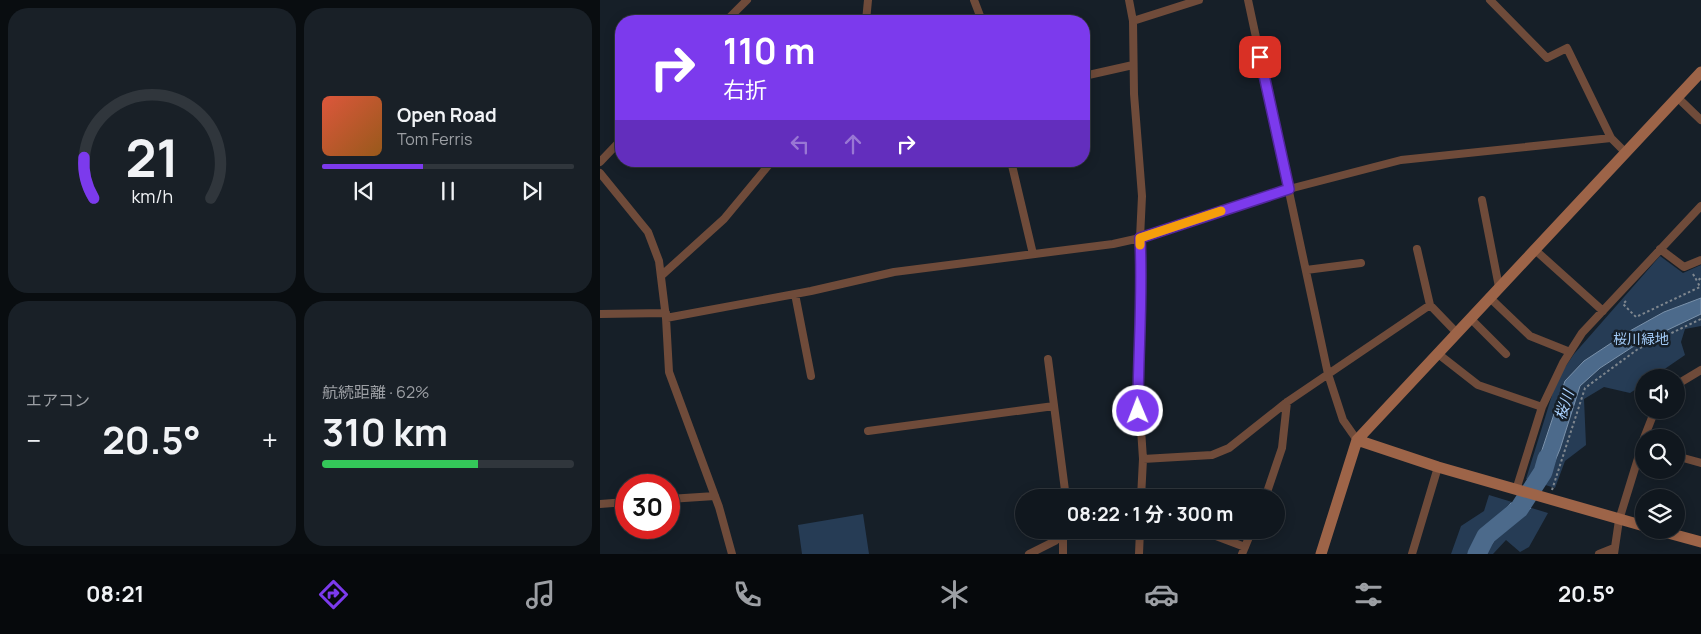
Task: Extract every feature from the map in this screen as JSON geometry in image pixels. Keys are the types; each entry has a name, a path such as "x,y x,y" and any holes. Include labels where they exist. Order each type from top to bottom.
{"street":[{"path":"732,15 747,0"},
{"path":"867,15 868,0"},
{"path":"974,0 980,15"},
{"path":"1129,0 1133,21 1133,65 1142,196 1140,238 1142,278 1138,349 1138,411 1144,459 1142,489"},
{"path":"1133,21 1198,0"},
{"path":"1248,0 1328,374 1343,420 1357,440 1438,467 1635,524"},
{"path":"1490,0 1547,58 1566,48 1611,138 1625,152"},
{"path":"1090,75 1133,65"},
{"path":"1321,554 1357,440 1701,72"},
{"path":"1677,98 1701,120"},
{"path":"600,314 666,316 796,294 894,272 1034,254 1082,250 1140,238 1289,189 1401,160 1611,138"},
{"path":"600,162 615,146"},
{"path":"661,276 724,219 767,167"},
{"path":"1012,167 1034,254"},
{"path":"600,172 648,232 659,261 666,316 669,372 715,496 732,554"},
{"path":"1482,200 1500,287"},
{"path":"1518,490 1542,407 1570,352 1582,333 1701,206"},
{"path":"1417,249 1430,306 1456,332"},
{"path":"1660,249 1684,267 1701,260"},
{"path":"1534,250 1603,310"},
{"path":"1306,270 1361,263"},
{"path":"796,294 811,376"},
{"path":"1489,297 1530,336 1570,352"},
{"path":"1144,459 1212,455 1229,448 1287,402 1430,306"},
{"path":"1470,318 1506,354"},
{"path":"1438,353 1478,385 1542,407"},
{"path":"1048,359 1065,489"},
{"path":"1685,380 1701,370"},
{"path":"1268,489 1282,448 1287,402"},
{"path":"868,432 1054,406"},
{"path":"1685,459 1701,464"},
{"path":"1412,554 1438,467"},
{"path":"1599,554 1614,551 1619,520 1635,468"},
{"path":"680,498 715,496"},
{"path":"600,504 615,503"},
{"path":"1685,538 1701,542"},
{"path":"1029,554 1055,542 1057,539"},
{"path":"1063,554 1064,539"},
{"path":"1139,554 1140,539"},
{"path":"1219,539 1243,550"}],"path":[{"path":"1628,298 1623,304 1636,317 1700,287 1690,266"},
{"path":"1697,280 1701,278"},
{"path":"1547,499 1585,388 1638,349 1701,319"}],"green space":[{"name":"桜川緑地","path":"1660,256 1683,273 1701,265 1701,326 1685,329 1681,342 1685,355 1665,369 1635,369 1635,390 1630,393 1604,387 1584,399 1586,445 1565,461 1555,488 1526,479 1557,379 1574,354"},
{"path":"1489,495 1548,513 1529,547 1520,552 1506,540 1493,554 1451,554 1461,526 1484,511"},
{"path":"863,514 869,554 802,554 798,525"}],"water":[{"path":"1701,298 1701,314 1634,346 1600,368 1580,386 1560,449 1546,483 1532,480 1565,381 1584,361 1628,332 1664,312"},
{"path":"1511,503 1531,508 1500,533 1484,554 1468,554 1477,540"}],"waterway":[{"name":"桜川","path":"1477,554 1486,536 1519,509 1543,472 1547,458"}],"slow traffic":[{"path":"1140,245 1140,238 1221,211"}],"route":[{"path":"1138,411 1138,349 1142,278 1140,238 1289,189 1260,57"}]}
